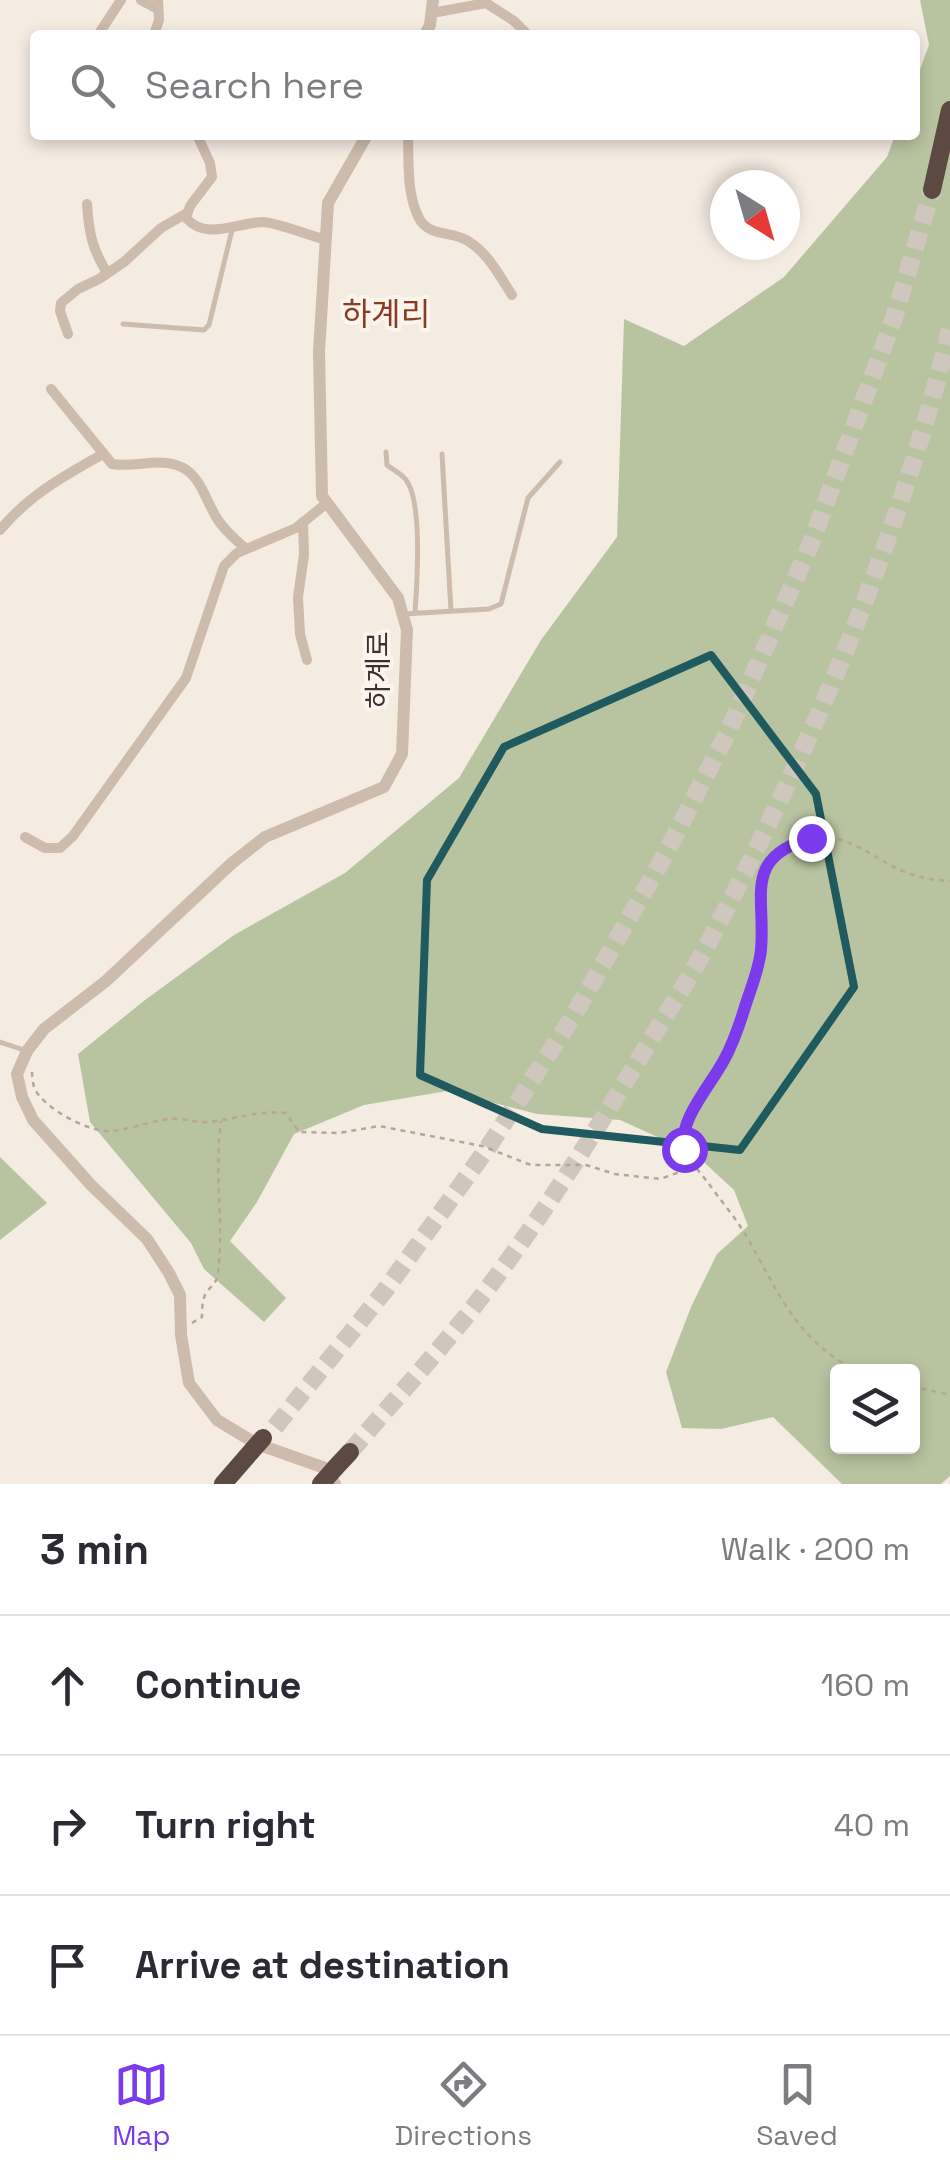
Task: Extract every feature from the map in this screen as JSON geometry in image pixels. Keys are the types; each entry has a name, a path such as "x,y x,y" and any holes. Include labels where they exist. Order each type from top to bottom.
{"highway":[{"path":"932,190 950,110"},
{"path":"223,1484 269,1432"},
{"path":"321,1484 336,1476 350,1452"}],"street":[{"path":"101,30 121,0"},
{"path":"141,0 158,4 156,30"},
{"path":"432,7 486,3 523,30"},
{"path":"199,140 212,177 190,206 186,218 194,227 208,231 266,222 326,240"},
{"name":"하계로","path":"28,1049 44,1029 106,981 265,837 384,786 402,754 409,613 322,496 319,352 328,203 364,140"},
{"path":"408,140 410,188 419,218 429,230 464,238 484,252 512,295"},
{"path":"87,204 88,235 107,274"},
{"path":"68,334 61,303 188,213"},
{"path":"51,389 112,464 154,462 176,464 189,471 197,478 222,526 246,549"},
{"path":"0,530 16,510 50,484 103,454"},
{"path":"25,837 45,848 60,848 73,836 186,678 224,566 246,549 296,528 327,503"},
{"path":"304,522 298,597 300,634 307,660"},
{"path":"28,1049 17,1074 33,1120 147,1239 180,1294 189,1384 217,1420 257,1444 325,1468 336,1476"}],"lane":[{"path":"123,324 204,330 218,294 233,227"},
{"path":"386,452 388,466 406,479 412,492 417,526 418,583 409,613 489,609 501,604 528,498 560,462"},
{"path":"442,454 452,611"},
{"path":"0,1042 28,1049"}],"path":[{"path":"846,1364 805,1332 790,1314 740,1226 687,1156 683,1135 696,1104 725,1059 759,964 761,883 770,860 800,841 835,837 915,876 950,881"},
{"path":"28,1049 34,1050 34,1087 42,1099 98,1132 170,1118 197,1122 264,1112 286,1113 300,1132 338,1133 379,1126 482,1146 531,1165 586,1165 615,1174 660,1179 697,1166"},
{"path":"181,1326 202,1317 207,1292 218,1278 217,1170 222,1120"},
{"path":"920,1388 950,1394"}],"highlighted area":[{"path":"711,655 816,794 854,987 740,1150 542,1129 420,1075 427,880 504,747"}],"green space":[{"path":"920,0 950,0 950,1476 941,1484 842,1484 773,1417 721,1429 682,1428 666,1372 717,1254 748,1226 734,1190 695,1154 620,1120 537,1114 447,1091 364,1105 294,1134 257,1202 230,1241 286,1298 264,1322 204,1269 191,1243 90,1122 78,1054 234,935 345,873 459,778 541,640 617,537 624,319 684,346 784,277 887,157 893,140 920,140 920,69 929,45"},
{"path":"0,1157 47,1203 0,1240"}],"tunnel":[{"path":"275,1427 386,1289 489,1146 574,1015 666,853 729,730 811,543 894,318 932,190"},
{"path":"350,1452 454,1332 516,1249 606,1113 710,940 783,793 849,642 905,488 950,330"}],"district":[{"name":"하계리","path":"386,314"}],"route":[{"path":"684,1149 683,1135 691,1115 725,1059 759,964 762,875 778,853 811,838"}]}
